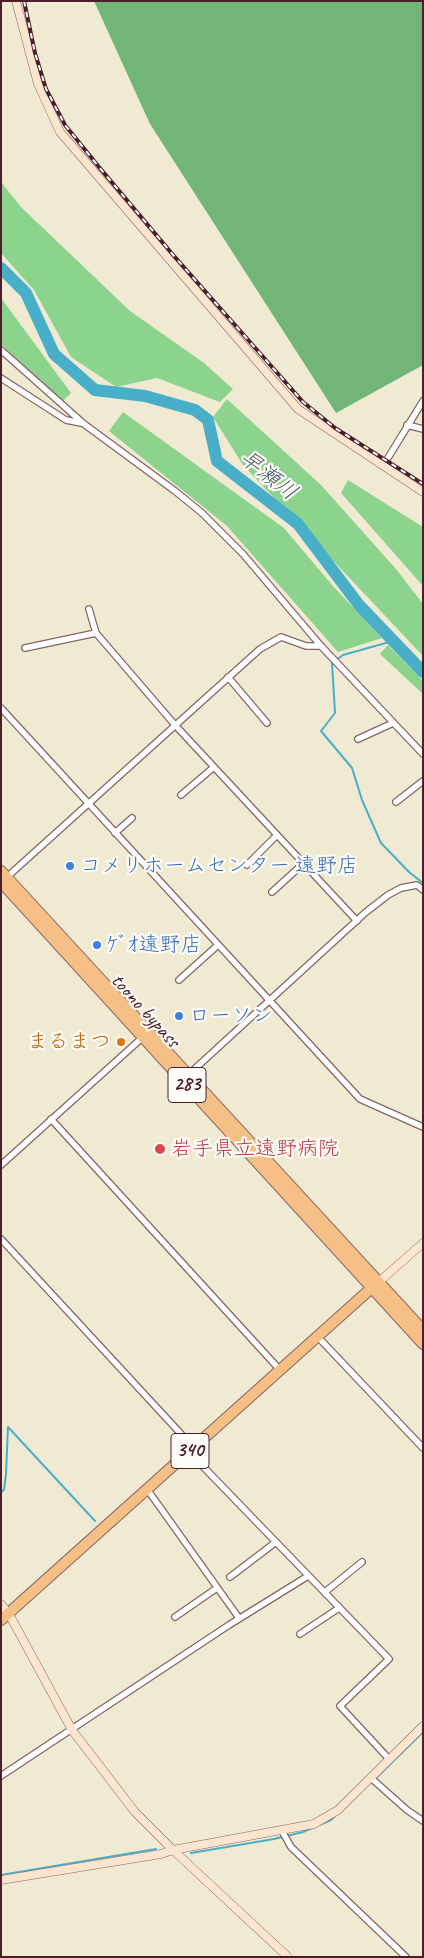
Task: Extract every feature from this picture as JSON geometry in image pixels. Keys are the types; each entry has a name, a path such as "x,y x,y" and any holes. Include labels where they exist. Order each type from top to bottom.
{"highway":[{"name":"toono bypass","path":"3,876 143,1037 376,1285 423,1330"},
{"name":"toono bypass","path":"3,876 188,1075 376,1285 423,1344"},
{"name":"340","path":"5,1617 376,1285"}],"street":[{"path":"16,1 38,84 60,132 298,409 423,492"},
{"path":"1,350 84,424 202,513 243,554 322,646 423,754"},
{"path":"1,378 66,420 84,424"},
{"path":"383,466 423,402"},
{"path":"407,426 423,429"},
{"path":"88,609 96,633 175,725 357,921"},
{"path":"25,648 96,633"},
{"path":"3,876 89,803 260,648 281,637 306,646 322,646"},
{"path":"228,677 267,723"},
{"path":"1,708 360,1099 423,1127"},
{"path":"358,739 393,723"},
{"path":"181,795 214,767"},
{"path":"396,802 423,781"},
{"path":"115,833 132,818"},
{"path":"247,865 277,835"},
{"path":"272,892 304,864"},
{"path":"188,1075 269,1000 388,895 401,888 416,885 423,890"},
{"path":"179,980 218,945"},
{"path":"1,1164 143,1037"},
{"path":"51,1119 280,1370"},
{"path":"1,1240 276,1542 389,1659 340,1706 389,1759"},
{"path":"376,1285 423,1243"},
{"path":"317,1336 423,1448"},
{"path":"147,1489 239,1618"},
{"path":"230,1577 276,1542"},
{"path":"325,1592 362,1562"},
{"path":"1,1776 239,1618 308,1576"},
{"path":"175,1617 218,1588"},
{"path":"1,1604 5,1617 72,1730 135,1812 288,1957"},
{"path":"300,1634 339,1608"},
{"path":"1,1880 161,1854 173,1850 314,1824 338,1810 373,1780 389,1759 423,1726"},
{"path":"373,1780 407,1810 423,1821"},
{"path":"282,1831 291,1847 406,1957"}],"green space":[{"path":"94,1 423,1 423,365 336,413 150,124"},
{"path":"1,182 21,207 130,311 204,363 233,389 220,402 157,378 116,387 71,357 34,290 1,253"},
{"path":"1,298 71,393 62,402 1,344"},
{"path":"227,399 321,485 396,569 423,604 423,656 243,465 213,417"},
{"path":"123,412 284,528 332,585 382,638 338,652 227,526 109,431"},
{"path":"348,480 423,527 423,586 341,493"},
{"path":"388,645 423,681 423,694 380,654"}],"waterway":[{"name":"早瀬川","path":"1,268 26,293 54,354 95,390 145,396 195,410 208,420 217,461 298,524 359,605 423,672"},
{"path":"393,641 343,655 332,663 335,713 321,731 352,768 362,800 381,843 409,872 423,883"},
{"path":"1,1492 4,1490 6,1474 8,1427 95,1521"},
{"path":"374,1780 423,1732"},
{"path":"319,1825 331,1820 336,1815"},
{"path":"191,1853 274,1839 303,1832 314,1827"},
{"path":"1,1875 156,1849"}],"railway":[{"path":"24,1 35,53 46,89 65,125 99,167 174,256 303,402 335,428 423,484"}],"place":[{"name":"コメリホームセンター 遠野店","path":"70,866"},
{"name":"ｹﾞｵ遠野店","path":"97,945"},
{"name":"ローソン","path":"179,1016"},
{"name":"まるまつ","path":"121,1042"},
{"name":"岩手県立遠野病院","path":"160,1149"}]}
